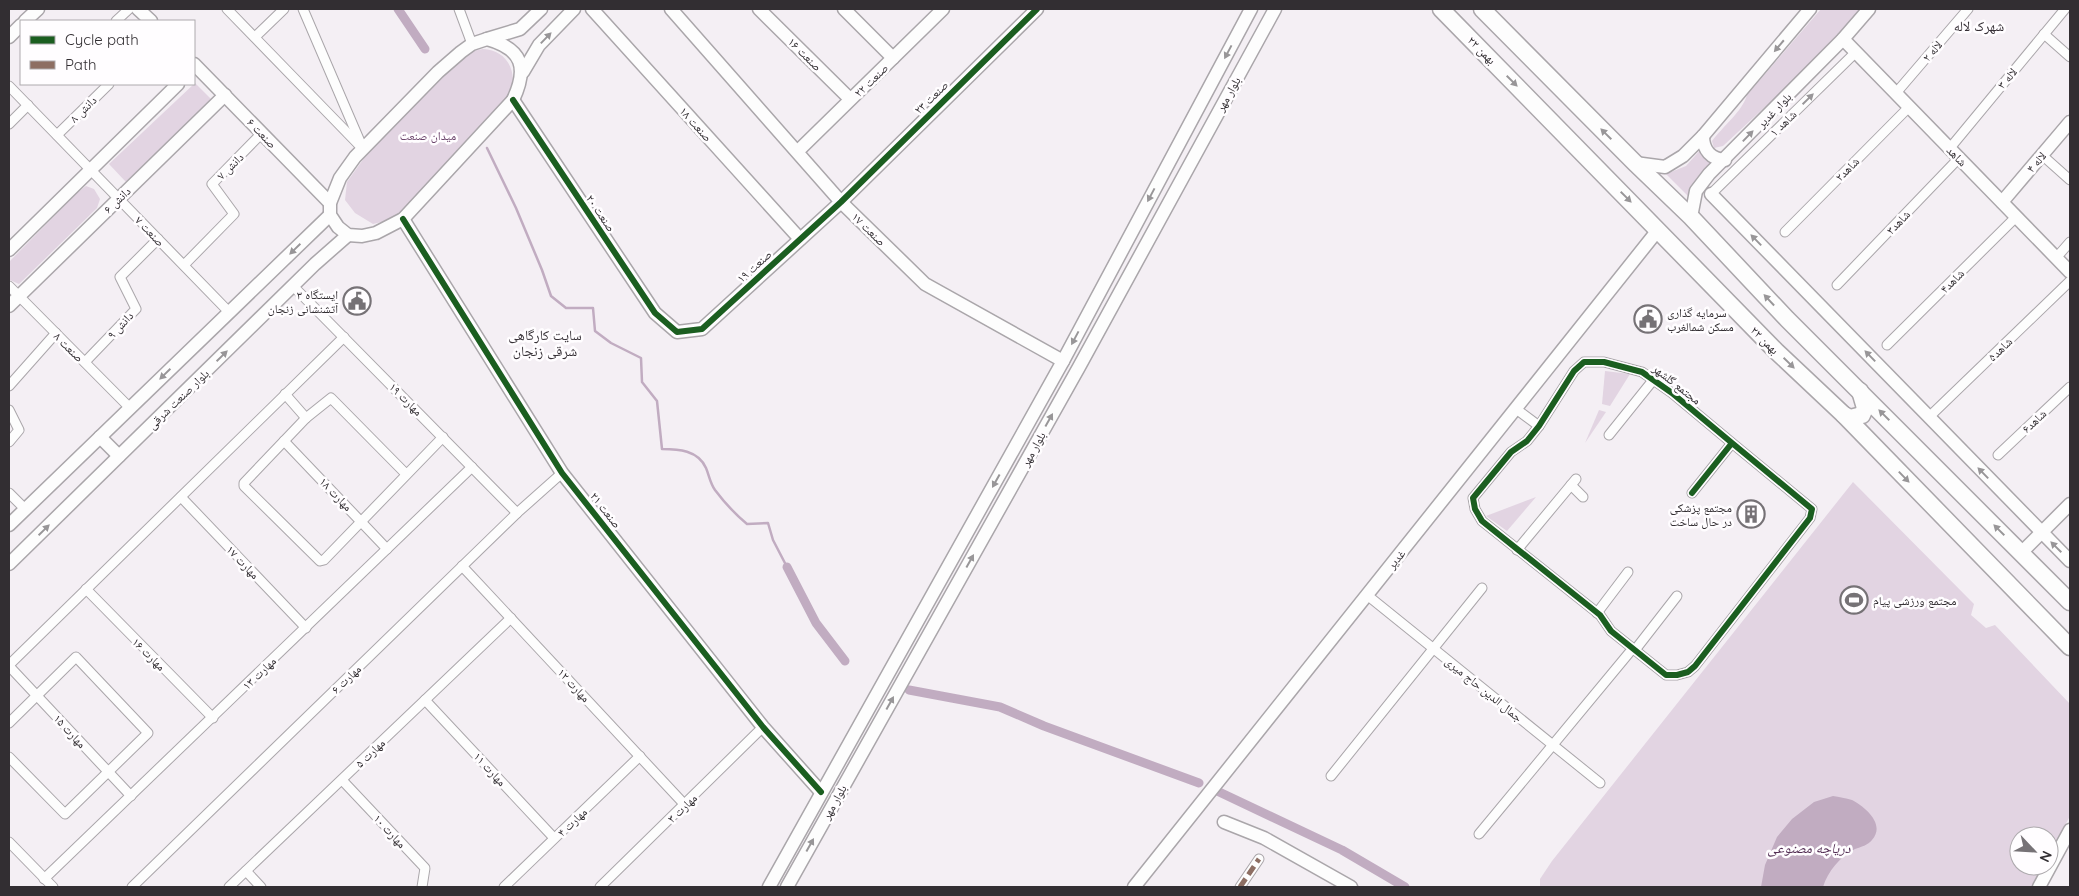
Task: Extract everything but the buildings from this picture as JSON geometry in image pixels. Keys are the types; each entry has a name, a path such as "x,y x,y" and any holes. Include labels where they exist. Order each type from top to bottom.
{"highway":[{"name":"۲۲ بهمن","path":"1441,9 1776,351 1844,415 2070,647"},
{"path":"1482,9 1635,163 1691,216 1787,319 2070,602"},
{"path":"1844,415 1850,418 1862,415 1865,408 1860,390"}],"main road":[{"path":"26,20 38,9"},
{"path":"138,9 149,20"},
{"path":"9,525 229,312 330,209 340,178 364,149 438,72 472,44 520,29 541,9"},
{"path":"330,209 338,228 348,235 362,236 376,233 403,219 513,100 523,72 539,45 574,9"},
{"name":"صنعت ۱۸","path":"592,9 800,239"},
{"name":"صنعت ۱۶","path":"759,9 850,99"},
{"path":"844,9 892,58"},
{"name":"صنعت ۲۲","path":"798,151 942,9"},
{"name":"صنعت ۲۳","path":"841,202 1037,9"},
{"name":"بلوار مهر","path":"769,887 1063,361 1251,9"},
{"name":"بلوار مهر","path":"787,887 1088,350 1275,9"},
{"path":"1635,163 1665,166 1683,156 1703,136 1810,9"},
{"name":"بلوار غدیر","path":"1691,216 1696,191 1709,174 1843,39 1869,9"},
{"name":"صنعت ۱۷","path":"675,10 841,202 925,284 1063,361"},
{"path":"9,37 20,26"},
{"path":"487,39 501,43 511,50 519,60 523,72"},
{"name":"شاهد","path":"1843,39 2070,272"},
{"name":"صنعت ۶","path":"195,67 262,133 330,209"},
{"path":"9,250 177,85"},
{"name":"دانش ۶","path":"9,306 225,95"},
{"name":"صنعت ۲۰","path":"513,100 654,313 677,332"},
{"name":"لاله ۴","path":"2002,202 2070,122"},
{"path":"1703,136 1703,142 1708,153 1725,160"},
{"path":"1711,194 2070,561"},
{"name":"صنعت ۱۹","path":"677,332 702,329 841,202"},
{"name":"صنعت ۲۱","path":"403,219 562,473 763,727 821,792"},
{"name":"غدیر","path":"1134,887 1658,230"},
{"name":"بلوار صنعت شرقی","path":"9,564 315,264 348,235"},
{"path":"100,436 119,456"},
{"path":"2021,553 2070,504"},
{"path":"899,654 913,662"},
{"path":"1224,822 1264,838 1351,887"},
{"path":"2039,887 2070,830"}],"street":[{"path":"117,20 129,9"},
{"path":"227,9 364,149"},
{"path":"255,37 284,9"},
{"path":"303,9 364,149"},
{"path":"459,9 472,44"},
{"name":"لاله ۲","path":"1896,93 1968,9"},
{"name":"لاله ۳","path":"1950,148 2065,9"},
{"path":"2044,34 2070,57"},
{"name":"شاهد ۱","path":"1711,194 1856,52"},
{"name":"دانش ۸","path":"57,135 108,85"},
{"name":"صنعت ۷","path":"9,86 229,312"},
{"path":"9,124 28,105"},
{"name":"شاهد۲","path":"1785,232 1909,107"},
{"name":"دانش ۷","path":"184,265 234,214 212,184 262,133"},
{"path":"2042,155 2070,180"},
{"name":"شاهد۳","path":"1837,285 1960,158"},
{"name":"شاهد۴","path":"1887,344 2016,217"},
{"name":"دانش ۹","path":"85,362 136,309 120,277 158,239"},
{"path":"2056,258 2070,242"},
{"name":"شاهد۵","path":"1929,417 2070,281"},
{"name":"صنعت ۸","path":"9,286 130,408"},
{"name":"مهارت ۱۹","path":"294,286 517,512"},
{"path":"9,386 56,333"},
{"path":"9,666 344,337"},
{"name":"مجتمع گلشهر","path":"1539,426 1574,371 1584,362 1604,362 1642,372 1654,379 1812,509 1810,518 1695,666 1688,672 1677,675 1666,674 1632,652"},
{"path":"1609,436 1654,379"},
{"name":"شاهد۶","path":"1998,455 2070,387"},
{"path":"285,394 306,418"},
{"path":"406,474 331,398 306,418 244,483 244,486 320,561 324,560 443,437"},
{"path":"1516,409 1539,426 1527,441 1511,452 1473,498 1475,510 1482,521 1597,613 1611,631 1632,652"},
{"path":"9,410 20,430 9,442"},
{"name":"مهارت ۱۸","path":"284,441 387,549"},
{"path":"1692,493 1732,443"},
{"name":"مهارت ۱۳","path":"44,878 132,796 472,467"},
{"name":"مهارت ۶","path":"132,887 517,512 562,473"},
{"path":"1518,550 1573,482 1583,496"},
{"path":"9,493 25,509"},
{"name":"مهارت ۱۷","path":"181,497 306,628"},
{"name":"مهارت ۱۲","path":"462,566 685,804"},
{"path":"1597,613 1628,572"},
{"path":"1330,776 1482,588"},
{"name":"مهارت ۱۶","path":"86,590 213,718"},
{"name":"جمال الدین حاج میری","path":"1367,595 1600,783"},
{"path":"1479,834 1677,596"},
{"name":"مهارت ۵","path":"229,887 511,618"},
{"path":"9,723 76,657 148,732 109,773 65,814 9,757"},
{"name":"مهارت ۱۵","path":"9,666 132,796"},
{"name":"مهارت ۱۱","path":"425,700 554,838"},
{"name":"مهارت ۳","path":"600,887 763,727"},
{"name":"مهارت ۴","path":"504,887 640,756"},
{"name":"مهارت ۱۰","path":"342,780 425,868 422,887"},
{"path":"9,842 53,887"},
{"path":"1240,887 1259,859"},
{"path":"246,871 261,887"}],"green space":[{"path":"1821,9 1862,9 1820,56 1723,146 1714,148 1712,141 1737,113 1747,95"},
{"name":"میدان صنعت","path":"483,49 495,52 505,58 511,68 513,83 506,101 407,209 386,221 373,224 355,213 345,200 347,182 377,140 467,52"},
{"path":"195,83 211,99 126,182 109,164"},
{"path":"1702,148 1713,161 1698,177 1688,196 1666,174 1686,166"},
{"path":"86,186 94,189 100,199 97,208 19,284 10,280 9,262"},
{"path":"1605,371 1630,374 1610,406 1602,404"},
{"path":"1599,410 1606,412 1585,443"},
{"path":"1853,482 1974,604 1971,615 1986,628 1995,625 2070,704 2070,816 2059,836 2059,826 2009,826 2009,876 2037,876 2031,887 1540,887 1540,879 1552,861"},
{"path":"1536,497 1507,531 1486,516"}],"water":[{"name":"دریاچه مصنوعی","path":"1833,796 1852,800 1868,812 1877,828 1872,840 1840,860 1831,870 1823,887 1761,887 1765,865 1777,837 1792,819 1814,802"}],"waterway":[{"path":"398,9 425,49"},
{"path":"487,148 516,208 551,296 566,308 593,308 595,331 611,343 641,358 642,382 657,401 662,449 681,450 698,457 706,468 715,490 738,516 747,524 768,523 773,540 787,567"},
{"path":"787,567 816,623 845,661"},
{"path":"909,690 1000,707 1044,726 1199,783"},
{"path":"1215,790 1342,850 1405,887"}],"marked path":[{"path":"1240,887 1259,859"}],"cycle path":[{"path":"513,100 655,313 677,332 702,329 841,202 1037,9"},
{"path":"403,219 562,473 763,727 821,792"},
{"path":"1692,493 1732,443 1672,393 1642,372 1604,362 1584,362 1574,371 1539,426 1527,441 1511,452 1473,498 1475,509 1482,521 1600,615 1611,631 1666,675 1677,675 1688,672 1695,666 1810,518 1812,509 1732,443"}],"place":[{"name":"ایستگاه ۳ آتشنشانی زنجان","path":"357,301"},
{"name":"سرمایه گذاری مسکن شمالغرب","path":"1648,319"},
{"name":"مجتمع پزشکی در حال ساخت","path":"1751,514"},
{"name":"مجتمع ورزشی پیام","path":"1854,600"}],"district":[{"name":"شهرک لاله","path":"1979,26"},
{"name":"سایت کارگاهی شرقی زنجان","path":"545,344"}]}
